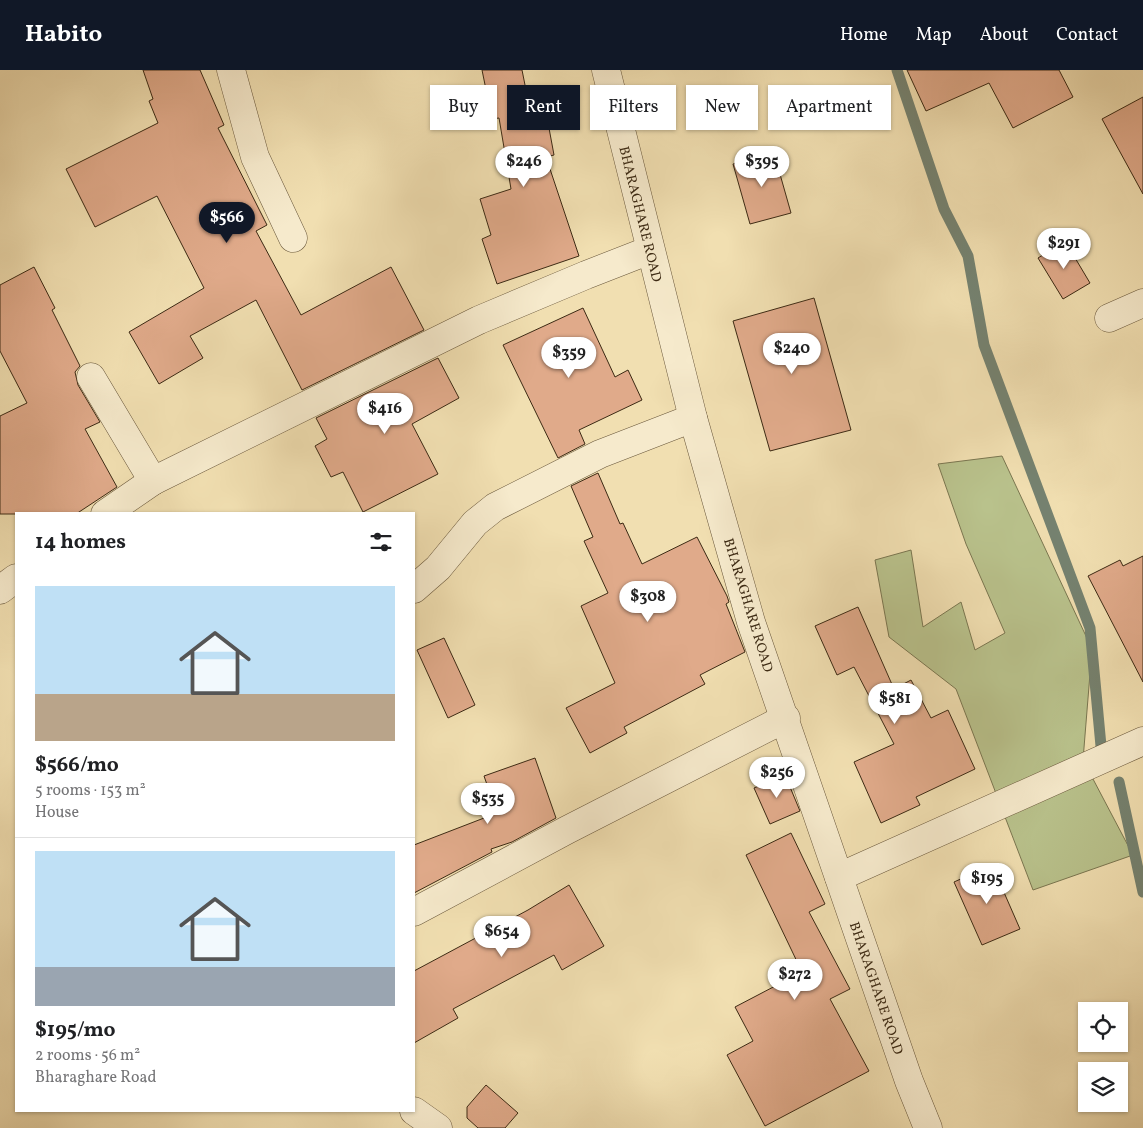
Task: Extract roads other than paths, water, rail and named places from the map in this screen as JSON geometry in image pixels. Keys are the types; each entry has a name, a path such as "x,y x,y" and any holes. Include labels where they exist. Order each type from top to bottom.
{"street":[{"path":"231,70 255,157 294,238"},
{"name":"BHARAGHARE ROAD","path":"606,70 693,418 752,622 839,878 928,1128"},
{"path":"108,512 153,481 479,320 650,250"},
{"path":"1109,318 1143,303"},
{"path":"91,377 153,481"},
{"path":"415,588 438,568 475,523 495,507 600,454 693,418"},
{"path":"0,590 15,579"},
{"path":"415,911 567,830 786,718"},
{"path":"839,878 1143,741"},
{"path":"415,1111 438,1128"}],"waterway":[{"path":"897,70 944,209 968,256 984,345 1090,628 1101,746"},
{"path":"1119,782 1143,892"}]}
